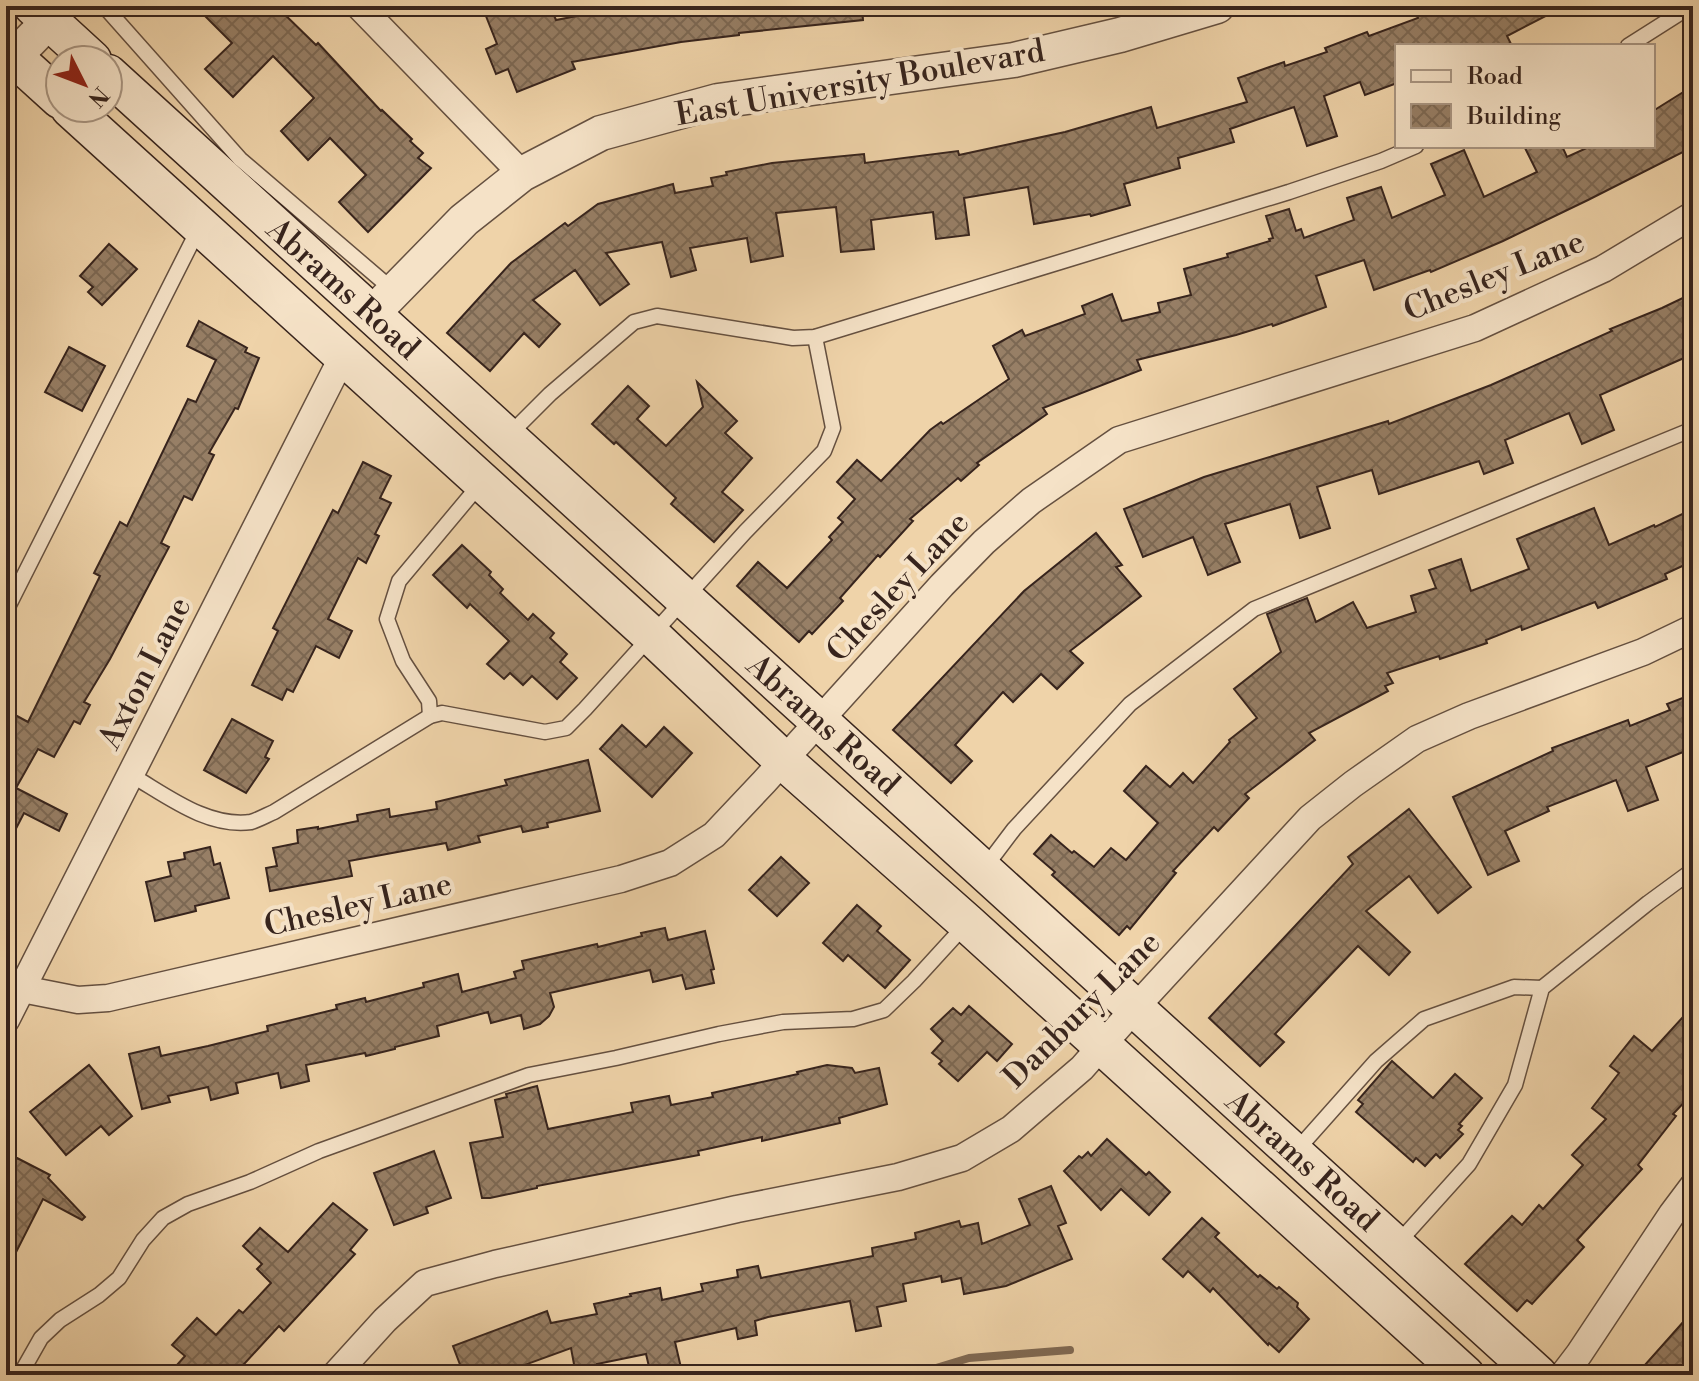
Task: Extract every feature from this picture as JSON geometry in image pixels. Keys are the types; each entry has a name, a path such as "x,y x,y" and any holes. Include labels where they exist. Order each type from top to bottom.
{"main road":[{"path":"41,13 75,44"},
{"path":"9,60 44,87"},
{"name":"Abrams Road","path":"124,87 383,303 507,437 1538,1375"},
{"name":"Abrams Road","path":"88,124 652,636 784,761 1465,1375"},
{"path":"343,356 383,303"}],"street":[{"path":"359,6 522,174"},
{"name":"East University Boulevard","path":"383,303 464,220 522,174 601,133 718,101 1014,60 1120,35 1217,6"},
{"path":"9,60 41,13"},
{"name":"Chesley Lane","path":"22,989 78,1000 108,998 621,879 670,863 714,835 984,542 1031,501 1119,440 1475,328 1603,269 1693,215"},
{"name":"Axton Lane","path":"6,1020 343,356"},
{"name":"Danbury Lane","path":"335,1375 385,1320 425,1283 737,1209 898,1177 962,1158 1011,1129 1063,1086 1310,818 1353,784 1417,739 1469,716 1643,652 1693,628"},
{"path":"1563,1375 1693,1186"}],"lane":[{"path":"104,6 240,159 383,303"},
{"path":"1631,44 1691,6"},
{"path":"507,437 550,394 634,322 657,316 793,338 815,337 1289,192 1411,148"},
{"path":"6,611 200,226"},
{"path":"131,775 193,811 223,821 252,822 274,812 430,716 442,713 545,732 566,728 745,532 824,451 833,428 815,337"},
{"path":"982,870 1014,829 1130,704 1254,609 1693,429"},
{"path":"430,716 429,701 403,661 387,619 399,581 482,482"},
{"path":"1395,1246 1469,1164 1515,1085 1542,988 1693,870"},
{"path":"20,1375 41,1338 60,1320 119,1278 143,1240 163,1218 188,1204 250,1182 319,1151 529,1075 783,1022 853,1019 884,1010 967,923"},
{"path":"1294,1154 1376,1061 1424,1019 1514,987 1542,988"}],"building":[{"path":"195,6 276,6 316,45 318,43 381,111 412,139 410,141 423,153 418,158 431,168 368,232 339,202 366,175 330,138 308,160 281,131 314,98 273,56 233,97 205,69 232,43"},
{"path":"482,6 550,6 556,20 628,6 862,6 863,20 739,33 572,62 575,69 517,92 508,69 496,74 486,49 497,44"},
{"path":"1427,6 1565,6 1507,36 1511,44 1395,44 1395,84 1365,95 1360,82 1324,96 1337,136 1307,146 1294,107 1230,129 1234,142 1178,158 1180,168 1124,184 1130,205 1091,216 1034,224 1028,187 964,198 969,235 936,239 933,212 871,220 874,249 841,252 836,207 776,213 783,256 751,262 747,238 690,248 696,270 671,277 662,242 606,253 629,284 600,305 575,270 533,300 560,324 539,347 524,333 490,371 447,333 511,263 565,223 568,226 598,204 673,184 675,193 713,186 711,178 727,175 726,172 772,163 864,154 865,163 958,151 959,155 1065,132 1151,107 1157,128 1247,102 1238,78 1284,62 1285,66 1327,52 1325,48 1367,32 1369,36 1418,18 1415,11"},
{"path":"1693,86 1693,147 1503,241 1431,272 1374,290 1364,260 1316,276 1326,307 1273,326 1137,360 1141,370 1043,408 1047,414 977,463 979,465 961,481 958,478 910,519 913,521 840,598 843,601 812,634 809,631 799,642 737,586 758,562 787,588 832,540 829,537 843,522 838,518 855,499 837,482 857,460 881,481 930,430 1009,379 993,346 1022,330 1025,336 1085,314 1082,306 1112,294 1122,321 1160,312 1158,303 1191,295 1184,269 1270,241 1273,238 1266,216 1289,209 1296,231 1301,229 1304,238 1354,220 1347,198 1381,187 1392,218 1445,195 1431,164 1464,150 1484,197 1537,172 1525,148 1563,148 1567,157 1587,148 1655,148 1655,110"},
{"path":"109,244 137,269 102,305 88,292 93,287 80,276"},
{"path":"1693,293 1693,354 1600,395 1614,430 1582,444 1569,413 1505,440 1513,463 1484,474 1479,461 1379,494 1372,470 1317,487 1330,528 1300,538 1290,504 1225,524 1240,562 1208,575 1193,537 1143,557 1124,509 1204,477 1388,421 1389,424 1491,385"},
{"path":"199,321 259,358 238,409 235,408 209,453 214,455 192,500 184,496 161,543 169,547 84,702 90,705 80,724 74,721 54,757 38,749 16,788 67,814 59,831 24,813 6,848 6,710 28,722 100,576 94,573 120,522 127,526 188,399 196,402 216,360 187,346"},
{"path":"69,347 105,366 82,411 45,392"},
{"path":"697,382 737,421 725,433 752,458 722,492 743,510 714,542 671,504 676,498 592,424 628,386 649,406 637,419 666,446 703,407"},
{"path":"363,462 391,476 380,498 391,503 375,534 379,536 366,563 358,558 328,619 352,631 339,658 316,646 293,692 287,689 282,700 252,685 278,631 273,628 333,510 338,513"},
{"path":"1594,508 1609,545 1693,509 1693,561 1665,574 1667,579 1598,608 1595,602 1522,630 1521,626 1486,640 1487,643 1387,673 1393,683 1385,686 1388,691 1309,733 1315,740 1245,794 1249,798 1218,831 1214,827 1173,871 1176,873 1130,929 1127,926 1119,935 1052,875 1055,872 1034,854 1051,835 1094,867 1111,848 1126,860 1158,823 1124,791 1146,766 1170,787 1183,773 1193,783 1229,740 1257,718 1234,689 1281,652 1267,614 1307,598 1316,622 1353,602 1367,628 1416,612 1411,596 1436,588 1429,570 1461,559 1471,591 1529,569 1517,539"},
{"path":"1096,533 1122,565 1116,567 1141,596 1070,651 1083,663 1057,689 1041,674 1013,702 1003,692 955,745 972,761 951,783 893,730 1024,591"},
{"path":"462,545 491,572 489,575 503,589 500,593 528,620 533,614 554,633 550,638 567,654 560,662 577,678 557,699 532,676 523,685 510,673 504,679 487,664 509,641 470,604 467,608 433,575"},
{"path":"1693,694 1693,748 1646,767 1658,800 1628,811 1616,780 1547,807 1549,811 1505,831 1519,861 1488,875 1453,797 1553,751 1552,748 1628,720 1630,726 1670,710 1667,704"},
{"path":"232,719 273,741 265,757 269,759 246,793 204,770"},
{"path":"622,725 646,747 664,727 692,753 652,797 600,749"},
{"path":"588,760 600,811 547,823 548,827 523,832 521,826 478,836 480,842 448,850 446,843 349,861 352,876 270,891 266,868 277,866 273,848 298,843 297,830 358,821 357,815 389,809 390,817 437,809 436,802 507,785 505,780"},
{"path":"1409,809 1471,887 1438,913 1409,876 1366,911 1410,952 1389,975 1358,946 1275,1034 1284,1042 1260,1066 1209,1018 1353,864 1348,857"},
{"path":"210,847 214,865 220,863 229,898 195,906 196,911 155,921 146,882 171,876 168,862 185,859 184,853"},
{"path":"781,857 809,883 777,916 749,890"},
{"path":"857,905 881,926 877,931 910,960 885,988 848,955 843,961 823,943"},
{"path":"665,928 668,940 705,931 714,983 686,989 682,975 653,982 650,970 550,993 554,1007 549,1016 540,1024 524,1029 521,1015 491,1023 488,1012 437,1026 439,1036 395,1049 306,1065 309,1081 281,1088 278,1073 236,1083 238,1093 211,1100 208,1087 168,1096 170,1102 142,1109 129,1054 159,1047 161,1056 208,1046 268,1031 267,1026 337,1009 336,1005 365,998 366,1002 424,987 423,983 458,974 462,992 516,978 514,972 524,969 522,961 597,944 598,947"},
{"path":"969,1006 1012,1044 997,1061 987,1052 958,1081 932,1053 943,1041 931,1029 953,1008 961,1015"},
{"path":"1693,1006 1693,1093 1673,1114 1676,1116 1638,1165 1642,1169 1577,1240 1584,1247 1532,1304 1527,1300 1517,1311 1465,1264 1512,1216 1522,1225 1539,1205 1543,1209 1583,1165 1572,1155 1606,1119 1592,1108 1619,1073 1610,1066 1634,1036 1652,1051"},
{"path":"1392,1061 1433,1098 1455,1074 1482,1098 1459,1124 1462,1126 1458,1130 1463,1134 1440,1158 1436,1154 1425,1166 1416,1158 1413,1162 1356,1112 1363,1104 1358,1100"},
{"path":"89,1065 132,1116 109,1135 101,1126 66,1155 30,1112"},
{"path":"827,1065 852,1068 855,1073 879,1068 887,1104 839,1118 840,1123 762,1141 762,1137 698,1151 699,1155 482,1198 470,1143 503,1137 495,1100 507,1097 506,1094 537,1086 548,1129 633,1112 631,1103 669,1096 671,1105 713,1097 712,1093"},
{"path":"1107,1139 1146,1175 1149,1172 1170,1192 1149,1215 1121,1189 1101,1210 1064,1171 1079,1156 1082,1158 1088,1152 1091,1156"},
{"path":"434,1151 451,1198 426,1207 428,1213 394,1225 374,1173"},
{"path":"17,1158 50,1175 48,1178 85,1217 82,1220 43,1199 6,1272 6,1181"},
{"path":"1051,1186 1066,1223 1058,1226 1072,1259 1006,1286 964,1294 961,1278 942,1282 941,1276 903,1284 906,1301 877,1307 881,1326 856,1331 850,1301 768,1317 755,1321 757,1335 738,1339 736,1328 675,1342 682,1372 669,1375 651,1375 646,1354 597,1364 599,1375 576,1375 571,1348 497,1375 464,1375 453,1346 547,1311 551,1323 597,1314 594,1304 630,1294 660,1288 662,1300 703,1291 701,1284 738,1277 737,1270 758,1266 761,1278 873,1256 872,1248 916,1239 915,1233 959,1221 961,1227 978,1223 982,1244 1030,1225 1019,1199"},
{"path":"333,1203 367,1230 350,1250 355,1254 284,1331 279,1326 234,1375 168,1375 185,1356 172,1345 197,1318 216,1335 239,1310 243,1313 271,1283 257,1269 262,1264 243,1246 260,1228 288,1252"},
{"path":"1202,1218 1219,1233 1215,1237 1258,1277 1260,1275 1277,1289 1279,1287 1298,1303 1297,1307 1309,1319 1279,1352 1268,1345 1213,1288 1210,1292 1188,1271 1183,1277 1163,1259"},
{"path":"1693,1311 1693,1375 1636,1375"}],"waterway":[{"path":"913,1375 969,1358 1070,1350"}]}
